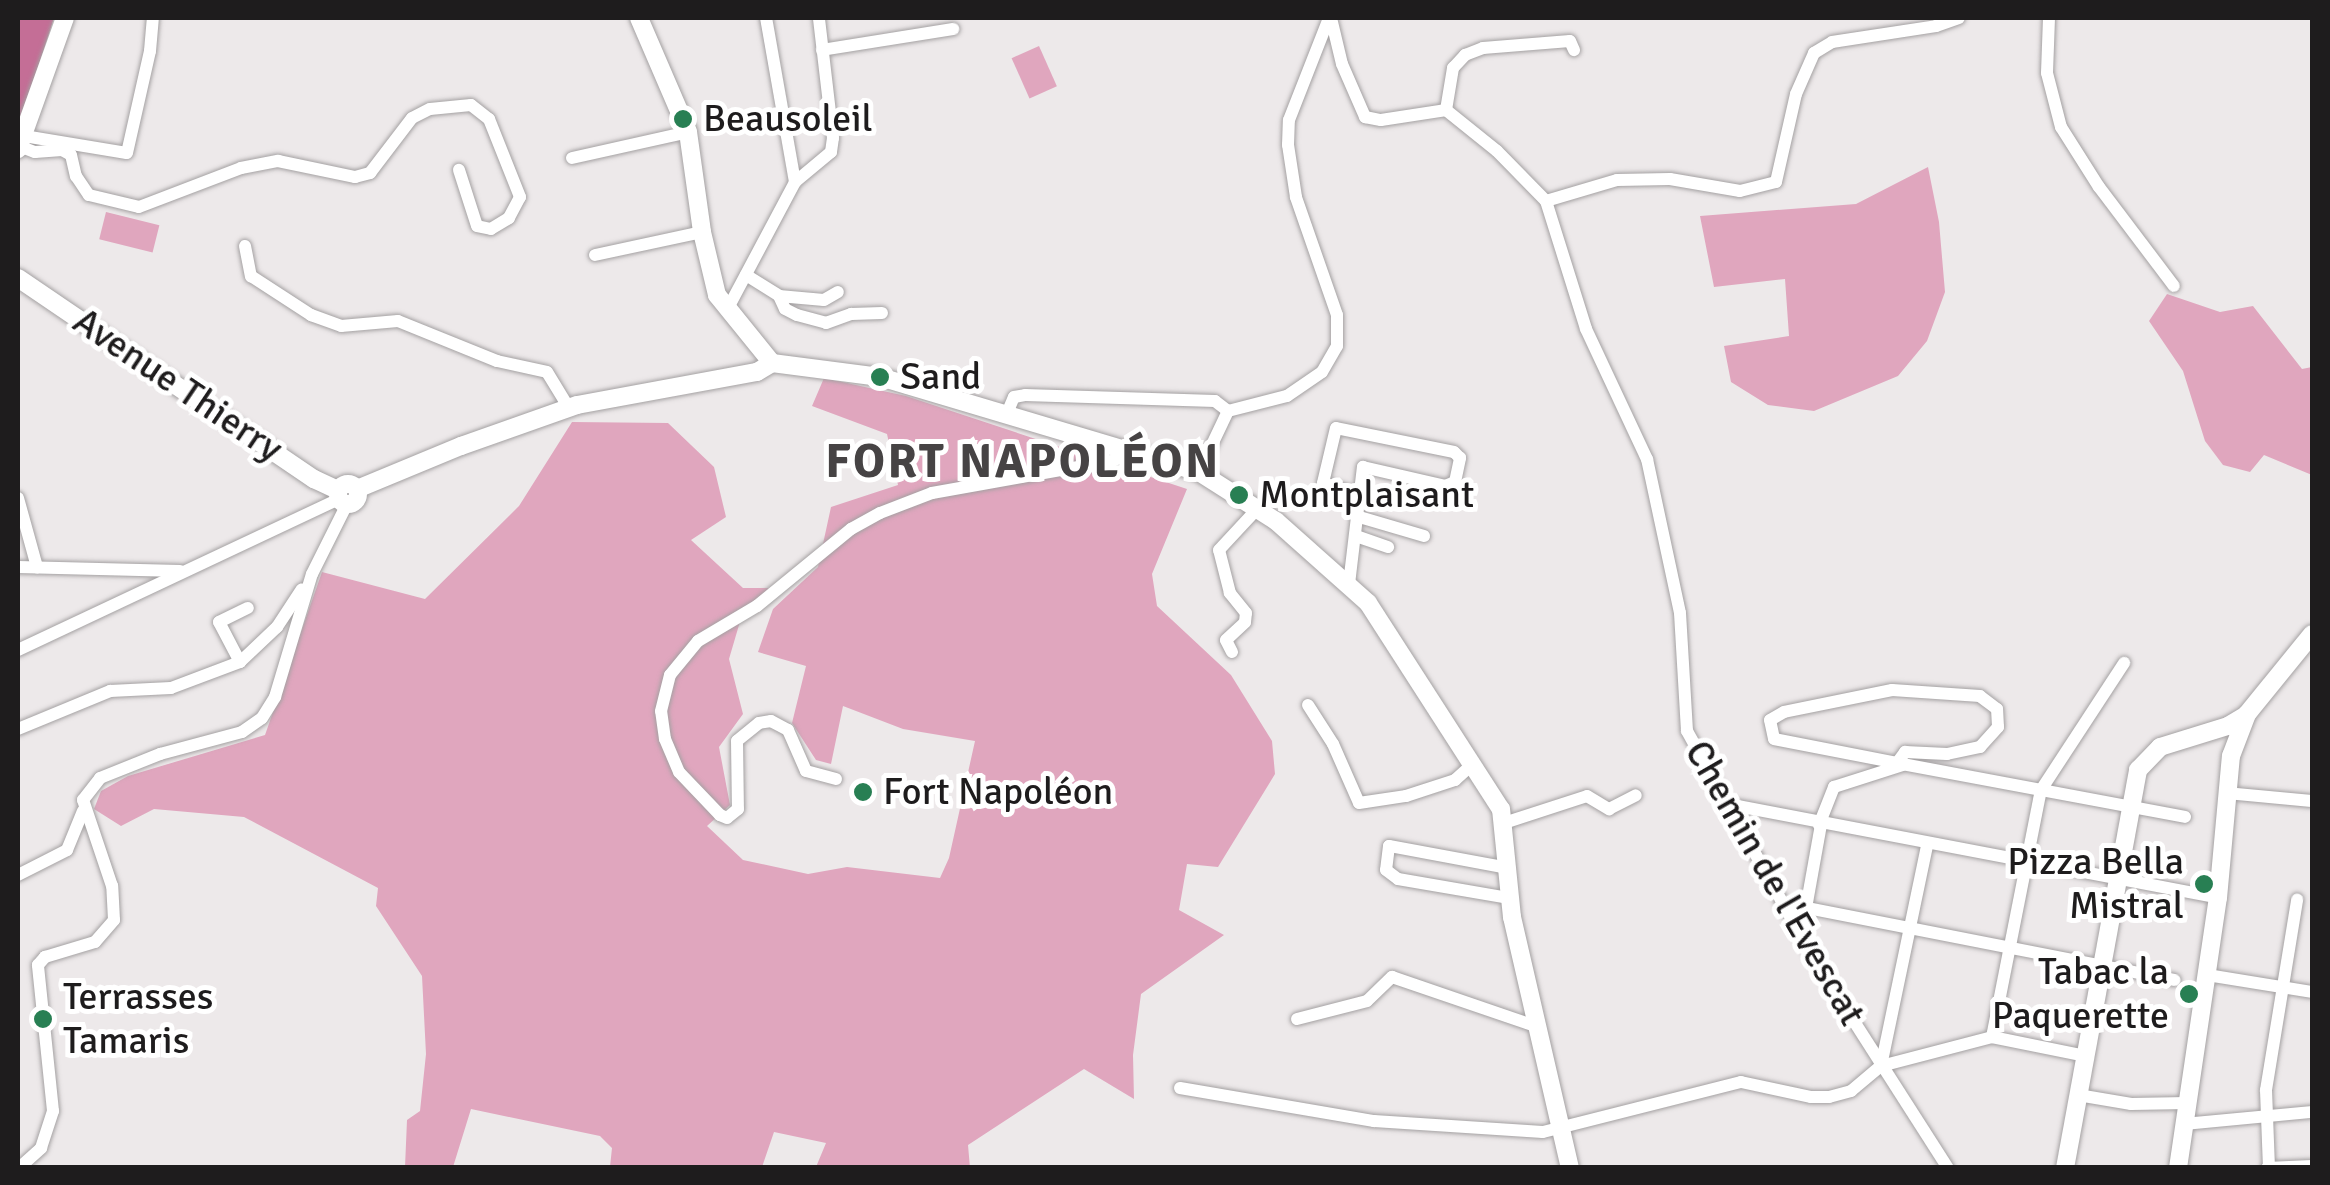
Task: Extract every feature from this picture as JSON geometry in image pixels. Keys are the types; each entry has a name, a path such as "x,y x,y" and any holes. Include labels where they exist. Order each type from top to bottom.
{"street":[{"path":"20,144 65,18"},
{"path":"20,144 126,153 150,51 153,18"},
{"path":"639,18 688,132 702,232 717,295 772,363"},
{"path":"766,18 794,182"},
{"path":"728,310 794,182 830,152 833,138 820,18"},
{"path":"1330,18 1342,64 1365,118 1381,120 1446,110 1453,68 1465,55 1483,48 1570,41 1574,50"},
{"path":"1008,412 1014,398 1025,395 1215,401 1228,411 1274,401 1322,372 1337,346 1337,316 1296,196 1288,145 1289,120 1330,18"},
{"path":"1546,201 1617,180 1670,179 1740,191 1776,182 1796,94 1814,53 1832,42 1936,26 1959,18"},
{"path":"2049,18 2047,73 2061,127 2098,187 2174,286"},
{"path":"822,50 954,29"},
{"path":"20,144 35,152 62,150 71,156 76,176 89,195 139,207 241,168 278,161 355,177 370,173 412,118 430,110 471,105 489,119 520,197 510,218 491,229 477,226 459,170"},
{"name":"Chemin de l'Evescat","path":"1446,110 1497,151 1546,201 1586,329 1647,459 1680,613 1687,732 1782,902 1948,1168"},
{"path":"572,158 688,132"},
{"path":"595,255 702,232"},
{"path":"245,246 251,276 310,315 341,326 398,322 497,360 547,372 569,408"},
{"path":"746,275 779,296 824,300 838,292"},
{"name":"Avenue Thierry","path":"18,278 314,479 345,496"},
{"path":"779,296 785,309 826,323 851,314 882,313"},
{"path":"18,650 345,496 461,446 569,408 757,372 772,363 880,377 1199,472 1258,508 1348,584 1382,621 1498,799 1504,824 1509,898 1570,1168"},
{"path":"1199,472 1228,411"},
{"path":"1348,584 1356,536 1356,494 1363,466 1445,486 1455,482 1460,458 1454,452 1336,428 1323,483 1356,494"},
{"path":"836,779 806,771 788,730 770,721 759,723 737,741 738,809 734,815 720,815 679,772 665,740 661,711 670,675 698,641 757,606 851,529 880,513 932,493 1112,461 1135,452"},
{"path":"18,875 67,850 89,789 100,778 160,754 242,732 262,718 275,696 312,574 345,496"},
{"path":"18,498 36,568"},
{"path":"1232,652 1226,640 1245,622 1246,613 1230,593 1219,550 1258,508"},
{"path":"1356,516 1424,536"},
{"path":"1356,536 1388,547"},
{"path":"18,567 183,571"},
{"path":"18,729 110,691 171,688 240,662 278,627 312,574"},
{"path":"240,662 219,622 248,608"},
{"path":"2228,770 2246,714 2312,635"},
{"path":"1992,1037 2041,790 2124,663"},
{"path":"1901,764 1905,752 1947,754 1980,747 1998,727 1997,710 1980,696 1892,690 1784,712 1770,720 1774,738 1901,764 2185,817"},
{"path":"1308,706 1333,744 1359,803 1406,796 1455,780 1474,762"},
{"path":"2066,1168 2138,770 2151,754 2174,741 2217,729 2246,714"},
{"path":"2178,1168 2218,898 2228,770 2226,737 2217,729"},
{"path":"1806,908 1820,825 1834,787 1901,764"},
{"path":"2227,792 2312,800"},
{"path":"1504,824 1586,796 1609,809 1636,795"},
{"path":"1727,804 1820,825 2218,898"},
{"path":"19,1168 41,1148 53,1111 38,974 41,960 94,942 114,920 112,886 83,810"},
{"path":"1881,1066 1927,845"},
{"path":"1508,868 1389,846 1386,870 1398,879 1509,898"},
{"path":"2297,900 2266,1090 2268,1168 2312,1166"},
{"path":"1782,902 2175,980"},
{"path":"2207,975 2312,992"},
{"path":"1297,1018 1367,1001 1392,977 1538,1027"},
{"path":"1180,1088 1374,1121 1561,1130 1741,1082 1811,1098 1830,1097 1850,1091 1881,1066 1992,1037 2085,1056"},
{"path":"2078,1095 2131,1104 2188,1103"},
{"path":"2184,1124 2312,1112"}],"shaded area":[{"path":"18,18 54,18 18,129"},
{"path":"1039,46 1057,86 1029,98 1012,58"},
{"path":"1928,167 1939,222 1945,292 1927,341 1898,376 1814,411 1768,405 1731,382 1724,346 1789,336 1785,279 1714,287 1700,216 1856,204"},
{"path":"106,212 159,225 153,252 99,239"},
{"path":"2167,294 2220,312 2253,306 2302,369 2312,367 2312,475 2264,455 2250,472 2223,465 2205,441 2183,371 2149,321"},
{"path":"824,378 906,396 1187,489 1152,574 1157,606 1231,675 1272,741 1275,774 1218,867 1187,864 1179,910 1224,935 1141,994 1133,1055 1134,1099 1084,1069 968,1145 970,1168 816,1167 826,1143 774,1132 762,1167 610,1167 612,1148 600,1136 471,1109 453,1167 405,1167 407,1120 420,1111 426,1054 422,976 376,906 378,888 244,817 154,809 121,826 94,809 101,791 128,776 265,735 322,572 425,599 519,506 572,422 668,423 714,467 726,517 691,540 743,588 768,588 768,592 744,608 729,659 743,714 719,747 730,805 707,826 743,860 808,874 847,867 940,878 949,858 975,741 903,729 843,706 831,764 816,760 792,723 806,666 758,652 773,609 818,567 831,507 898,485 887,434 812,406"}],"place":[{"name":"Beausoleil","path":"683,119"},
{"name":"Sand","path":"880,377"},
{"name":"Montplaisant","path":"1239,495"},
{"name":"Fort Napoléon","path":"863,792"},
{"name":"Pizza Bella Mistral","path":"2204,884"},
{"name":"Tabac la Paquerette","path":"2189,994"},
{"name":"Terrasses Tamaris","path":"43,1019"}],"district":[{"name":"FORT NAPOLÉON","path":"1023,462"}]}
